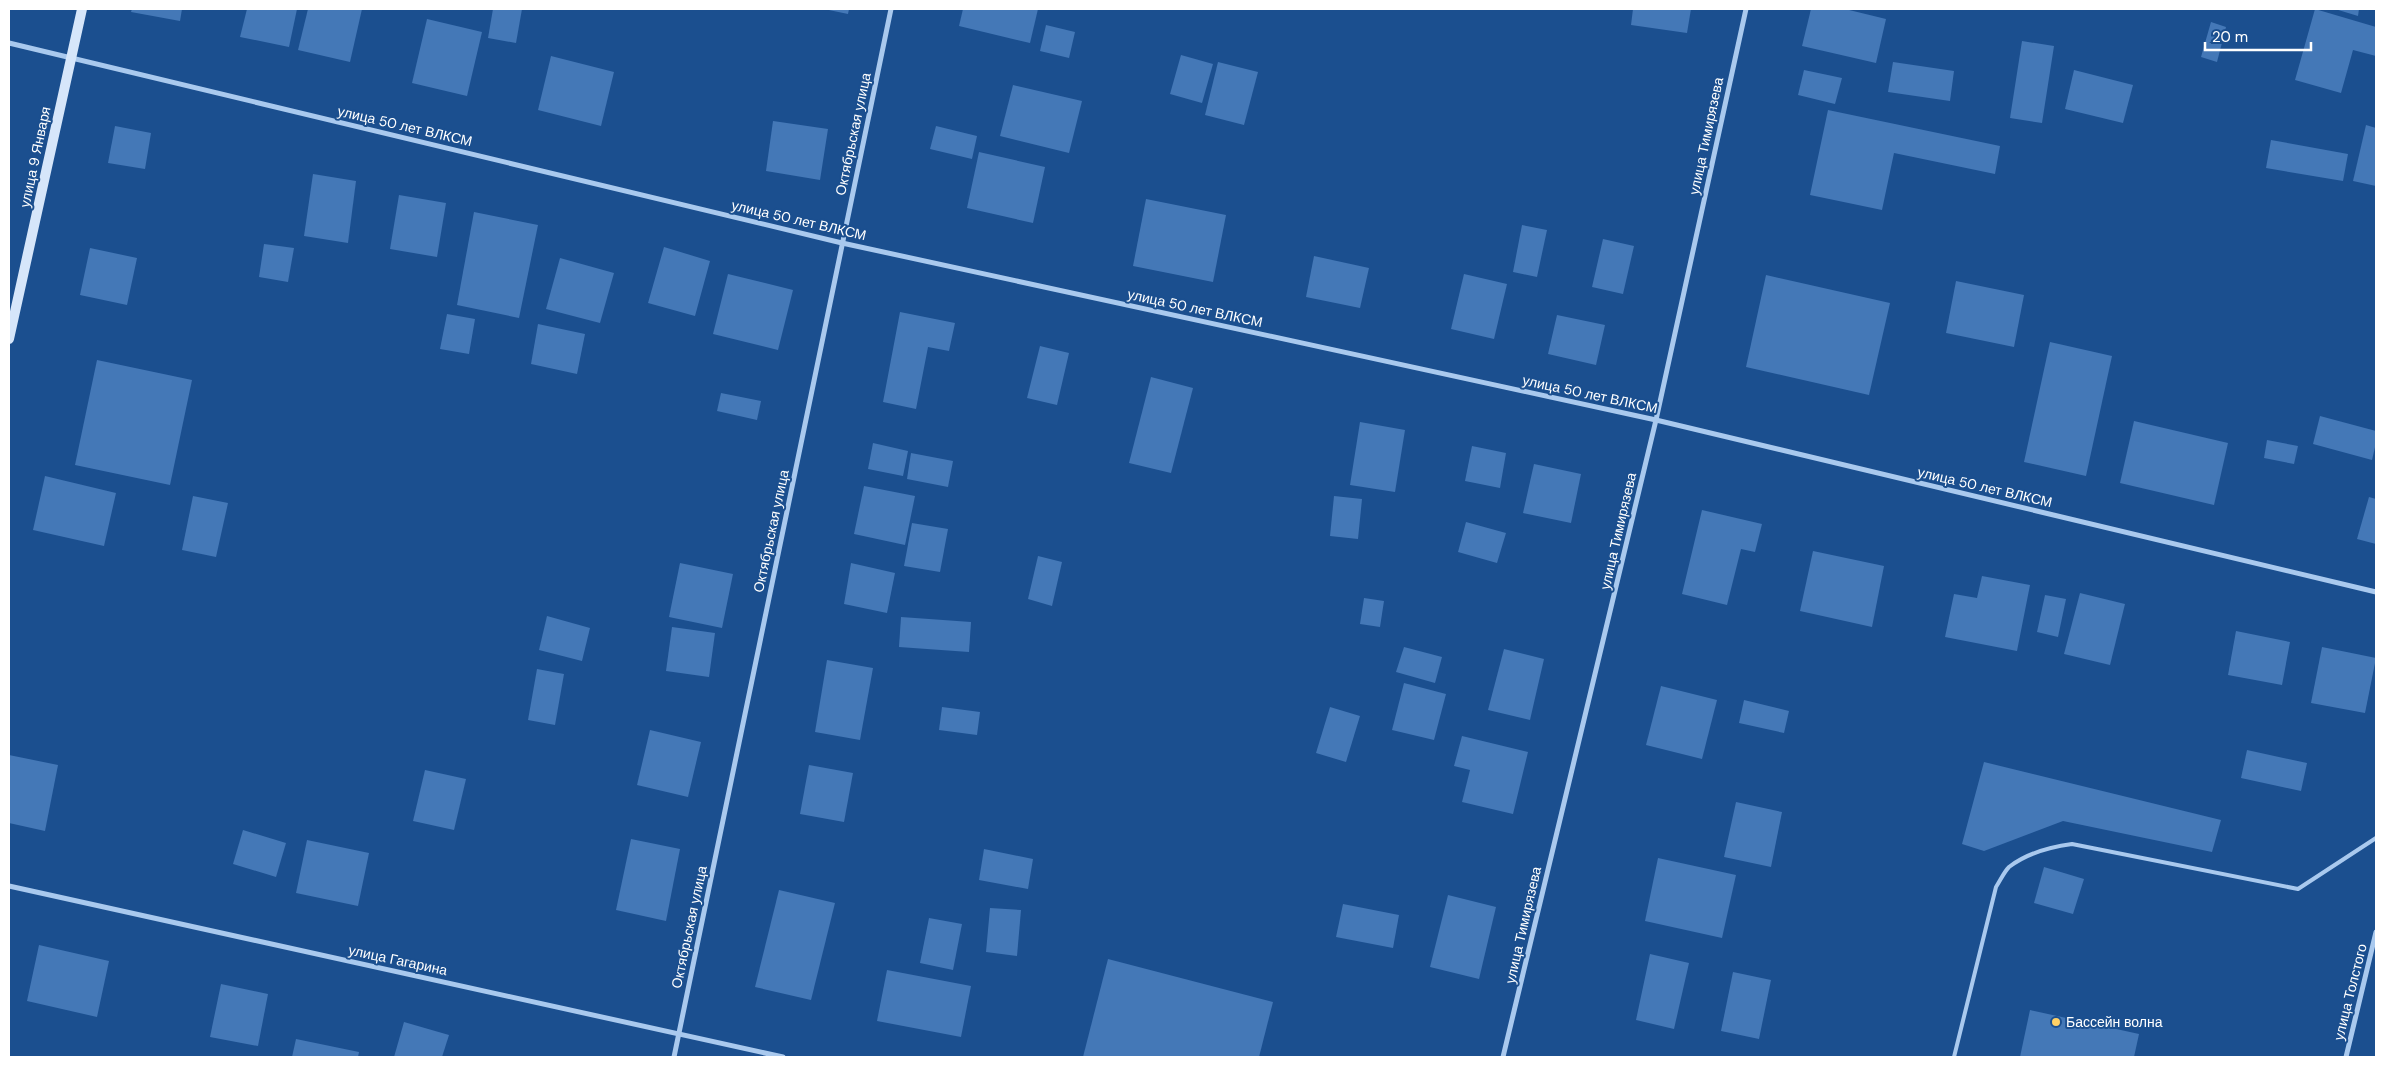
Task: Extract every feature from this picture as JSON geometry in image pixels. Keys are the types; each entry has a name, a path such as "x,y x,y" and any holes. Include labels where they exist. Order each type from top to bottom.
{"main road":[{"name":"улица 9 Января","path":"9,340 82,9"}],"street":[{"name":"Октябрьская улица","path":"674,1057 891,9"},
{"name":"улица Тимирязева","path":"1503,1057 1656,420 1746,9"},
{"name":"улица 50 лет ВЛКСМ","path":"9,43 842,243 1656,420 2376,592"},
{"name":"улица Гагарина","path":"9,886 783,1057"},
{"name":"улица Толстого","path":"2346,1057 2376,932"}],"lane":[{"path":"1954,1057 1996,887 2008,868 2029,856 2050,847 2072,844 2298,889 2376,838"}],"building":[{"path":"132,9 182,9 180,21 131,12"},
{"path":"247,9 297,9 289,47 240,37"},
{"path":"308,9 362,9 350,62 298,50"},
{"path":"493,9 522,9 516,43 488,38"},
{"path":"824,9 849,9 848,14"},
{"path":"963,9 1038,9 1030,43 959,26"},
{"path":"1633,9 1691,9 1687,33 1631,25"},
{"path":"1811,9 1845,9 1886,19 1876,63 1802,46"},
{"path":"2315,9 2376,27 2376,56 2353,50 2341,93 2295,80"},
{"path":"2335,9 2359,9 2358,16"},
{"path":"427,19 482,32 467,96 412,83"},
{"path":"2211,22 2226,27 2217,62 2201,57"},
{"path":"1046,25 1075,32 1069,58 1040,51"},
{"path":"2022,41 2054,46 2042,123 2010,118"},
{"path":"1181,55 1213,64 1202,103 1170,94"},
{"path":"551,56 614,72 601,126 538,110"},
{"path":"1218,62 1258,72 1244,125 1205,115"},
{"path":"1893,62 1954,71 1950,101 1888,92"},
{"path":"1804,70 1842,78 1835,104 1798,95"},
{"path":"2074,70 2133,85 2123,123 2065,109"},
{"path":"1013,85 1082,101 1069,153 1000,136"},
{"path":"1828,110 2000,146 1995,174 1894,153 1882,210 1810,195"},
{"path":"773,121 828,129 820,180 766,171"},
{"path":"2366,125 2376,128 2376,186 2353,181"},
{"path":"115,126 151,133 145,169 108,163"},
{"path":"936,126 977,136 972,159 930,149"},
{"path":"2271,140 2348,154 2343,181 2266,168"},
{"path":"979,152 1045,167 1033,223 967,208"},
{"path":"313,174 356,181 348,243 304,236"},
{"path":"399,195 446,203 437,257 390,249"},
{"path":"1146,199 1226,215 1213,282 1133,266"},
{"path":"474,212 538,225 519,318 457,305"},
{"path":"1522,225 1547,230 1537,277 1513,272"},
{"path":"1603,239 1634,246 1623,294 1592,287"},
{"path":"264,244 294,248 288,282 259,277"},
{"path":"664,247 710,261 695,316 648,303"},
{"path":"90,248 137,258 127,305 80,295"},
{"path":"1314,256 1369,268 1360,308 1306,297"},
{"path":"560,258 614,273 600,323 546,309"},
{"path":"728,274 793,290 778,350 713,334"},
{"path":"1464,274 1507,284 1494,339 1451,329"},
{"path":"1766,275 1890,303 1869,395 1746,367"},
{"path":"1956,281 2024,295 2014,347 1946,333"},
{"path":"900,312 955,323 949,351 928,347 916,409 883,402"},
{"path":"447,314 475,319 469,354 440,349"},
{"path":"1557,315 1605,325 1596,365 1548,354"},
{"path":"538,324 585,334 577,374 531,364"},
{"path":"2050,342 2112,356 2086,476 2024,462"},
{"path":"1040,346 1069,353 1057,405 1027,398"},
{"path":"97,360 192,380 170,485 75,465"},
{"path":"1151,377 1193,388 1171,473 1129,463"},
{"path":"721,393 761,401 757,420 717,411"},
{"path":"2320,416 2376,431 2376,443 2372,460 2313,444"},
{"path":"2134,421 2228,443 2214,505 2120,483"},
{"path":"1360,422 1405,430 1395,492 1350,485"},
{"path":"2267,440 2298,446 2294,464 2264,458"},
{"path":"873,443 908,451 903,476 868,469"},
{"path":"1472,446 1506,453 1500,488 1465,481"},
{"path":"911,453 953,461 948,487 907,479"},
{"path":"1534,464 1581,474 1571,523 1523,513"},
{"path":"45,476 116,493 104,546 33,530"},
{"path":"864,486 915,496 905,545 854,534"},
{"path":"193,496 228,503 216,557 182,550"},
{"path":"1334,496 1362,499 1358,539 1330,536"},
{"path":"2369,497 2376,499 2376,544 2357,539"},
{"path":"1702,510 1762,524 1755,552 1741,549 1727,605 1682,594"},
{"path":"1466,522 1506,533 1497,563 1458,552"},
{"path":"912,523 948,529 940,572 904,566"},
{"path":"1813,551 1884,566 1872,627 1800,611"},
{"path":"1038,556 1062,562 1052,606 1028,599"},
{"path":"680,563 733,574 722,628 669,617"},
{"path":"851,563 895,573 887,613 844,604"},
{"path":"1982,576 2030,585 2017,651 1945,637 1954,594 1977,598"},
{"path":"2080,593 2125,604 2110,665 2064,654"},
{"path":"2045,595 2066,599 2058,637 2037,632"},
{"path":"1364,598 1384,601 1380,627 1360,624"},
{"path":"547,616 590,628 582,661 539,650"},
{"path":"901,617 971,622 969,652 899,647"},
{"path":"672,627 715,633 709,677 666,671"},
{"path":"2236,631 2290,642 2282,685 2228,675"},
{"path":"1404,647 1442,657 1435,683 1396,672"},
{"path":"2322,647 2376,658 2365,713 2311,703"},
{"path":"1504,649 1544,659 1530,720 1488,710"},
{"path":"827,660 873,668 860,740 815,732"},
{"path":"537,669 564,674 555,725 528,720"},
{"path":"1404,683 1446,694 1434,740 1392,730"},
{"path":"1661,686 1717,700 1702,759 1646,745"},
{"path":"1744,700 1789,711 1784,733 1739,723"},
{"path":"942,707 980,712 977,735 939,730"},
{"path":"1330,707 1360,716 1346,762 1316,753"},
{"path":"650,730 701,742 688,797 637,785"},
{"path":"1462,736 1528,752 1513,814 1462,802 1470,770 1454,766"},
{"path":"2247,750 2307,763 2301,791 2241,778"},
{"path":"9,755 58,765 45,831 9,823"},
{"path":"1984,762 2221,820 2212,852 2063,821 1984,851 1962,844"},
{"path":"809,765 853,773 844,822 800,814"},
{"path":"425,770 466,779 454,830 413,821"},
{"path":"1736,802 1782,812 1771,867 1724,857"},
{"path":"243,830 286,843 276,877 233,864"},
{"path":"631,839 680,849 666,921 616,910"},
{"path":"307,840 369,853 358,906 296,893"},
{"path":"984,849 1033,859 1028,889 979,880"},
{"path":"1658,858 1736,875 1722,938 1645,921"},
{"path":"2044,867 2084,879 2073,914 2034,903"},
{"path":"779,890 835,903 811,1000 755,987"},
{"path":"1448,895 1496,907 1479,979 1430,967"},
{"path":"1343,904 1399,915 1393,948 1336,937"},
{"path":"990,908 1021,910 1017,956 986,952"},
{"path":"929,918 962,924 953,970 920,963"},
{"path":"39,945 109,961 97,1017 27,1001"},
{"path":"1650,954 1689,963 1674,1029 1636,1020"},
{"path":"1108,959 1273,1002 1259,1057 1083,1057"},
{"path":"887,970 971,986 961,1037 877,1021"},
{"path":"1733,972 1771,980 1759,1039 1721,1031"},
{"path":"221,984 268,994 258,1046 210,1037"},
{"name":"Бассейн волна","path":"2030,1010 2139,1034 2134,1057 2020,1057"},
{"path":"404,1022 449,1035 442,1057 394,1057"},
{"path":"296,1039 359,1052 358,1057 292,1057"}],"place":[{"name":"Бассейн волна","path":"2056,1022"}]}
